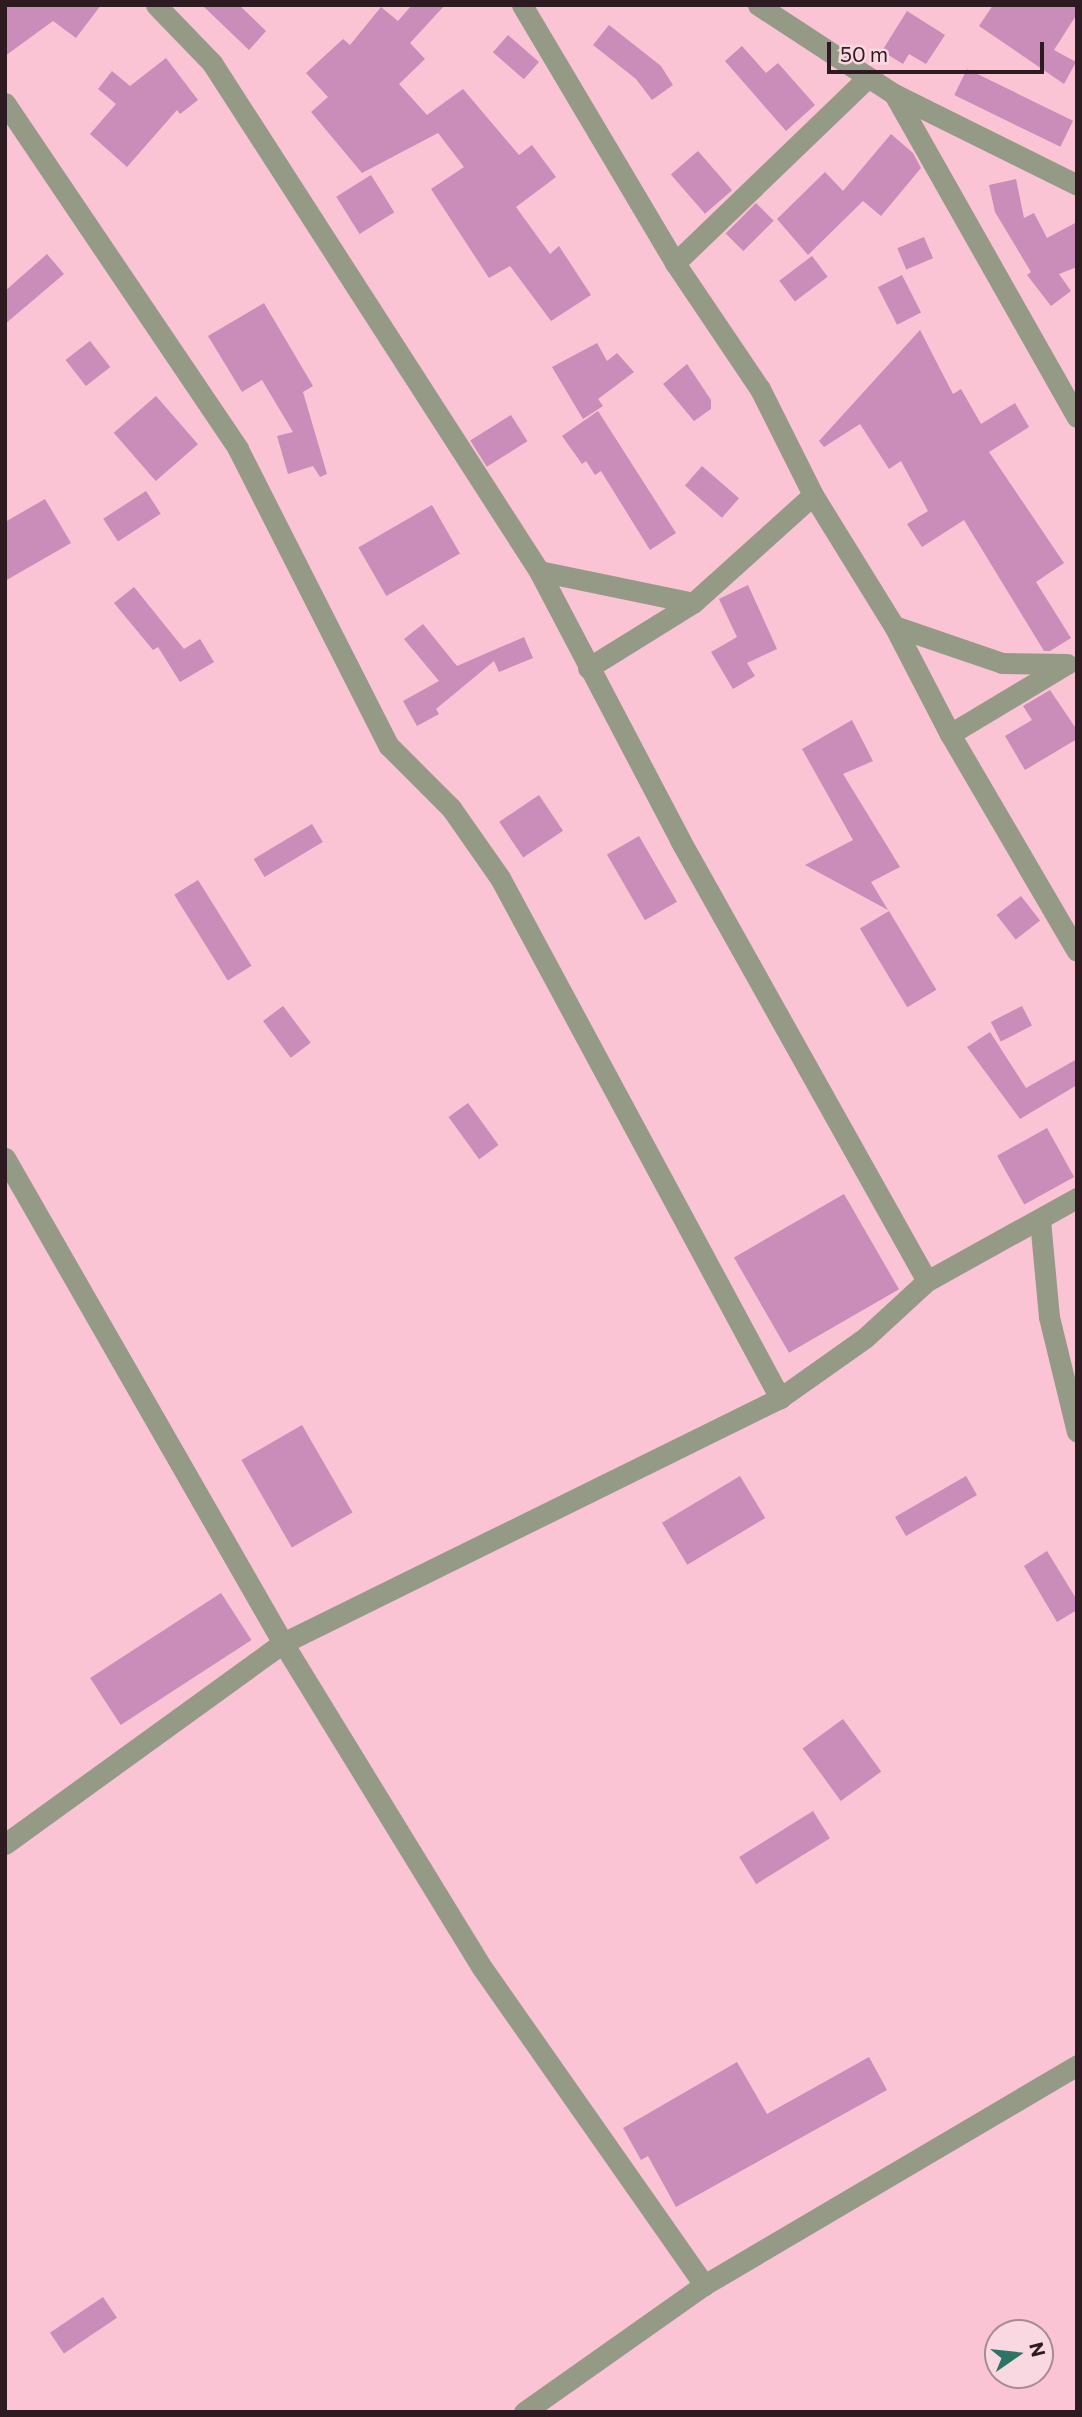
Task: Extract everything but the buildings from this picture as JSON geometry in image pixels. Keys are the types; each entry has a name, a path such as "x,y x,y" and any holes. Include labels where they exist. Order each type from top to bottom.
{"street":[{"path":"156,5 212,63 539,571 588,668 927,1281"},
{"path":"522,5 675,263 760,389 813,495 894,626 950,734 1077,951"},
{"path":"758,5 894,94 1077,185"},
{"path":"675,263 868,77"},
{"path":"894,94 1077,417"},
{"path":"5,103 238,449 390,746 450,808 500,878 780,1398"},
{"path":"588,668 693,603 813,495"},
{"path":"539,571 693,603"},
{"path":"894,626 1002,663 1072,662"},
{"path":"950,734 1072,662"},
{"path":"5,1158 283,1643 484,1969 704,2285"},
{"path":"5,1844 283,1643 780,1398 866,1337 927,1281 1077,1198"},
{"path":"1040,1220 1049,1317 1077,1432"},
{"path":"524,2412 704,2285 1077,2065"}]}
